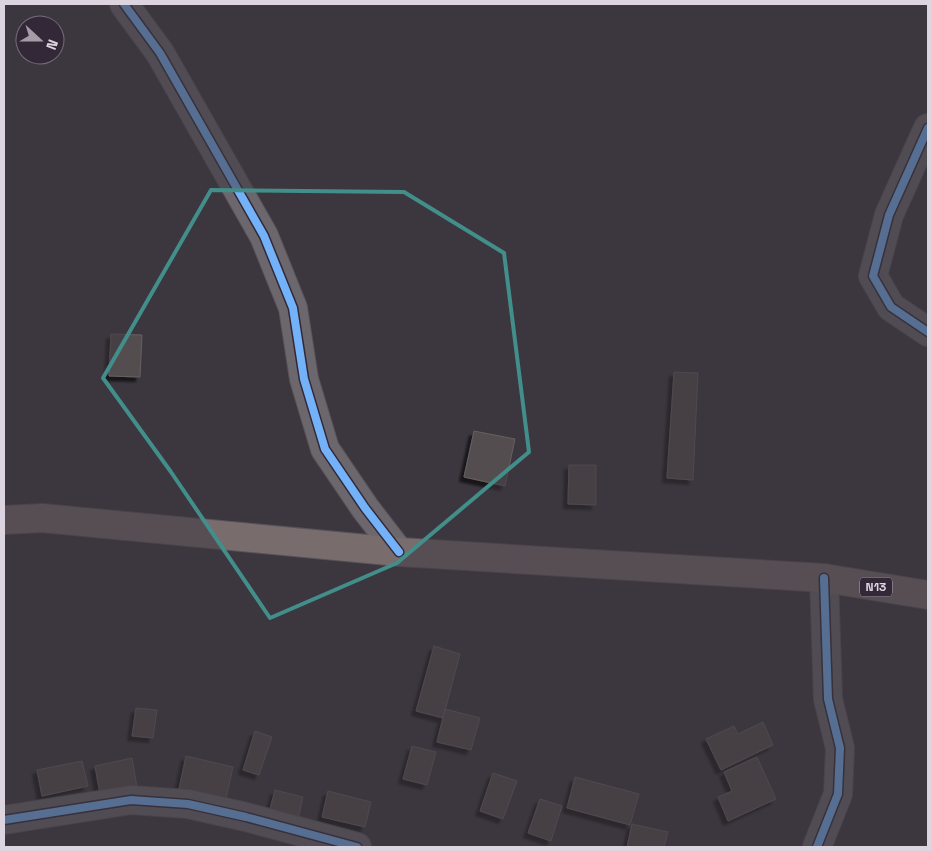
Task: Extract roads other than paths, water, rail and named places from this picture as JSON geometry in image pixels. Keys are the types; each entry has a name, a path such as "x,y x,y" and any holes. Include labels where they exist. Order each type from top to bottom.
{"main road":[{"name":"N13","path":"4,520 42,518 399,552 824,578 928,595"}],"street":[{"path":"124,4 160,53 264,236 293,308 304,379 325,449 364,508 399,552"},
{"path":"928,128 889,215 873,276 891,308 928,332"},
{"path":"817,847 838,794 840,748 828,699 824,578"},
{"path":"4,820 131,800 188,804 246,817 357,847"}]}
